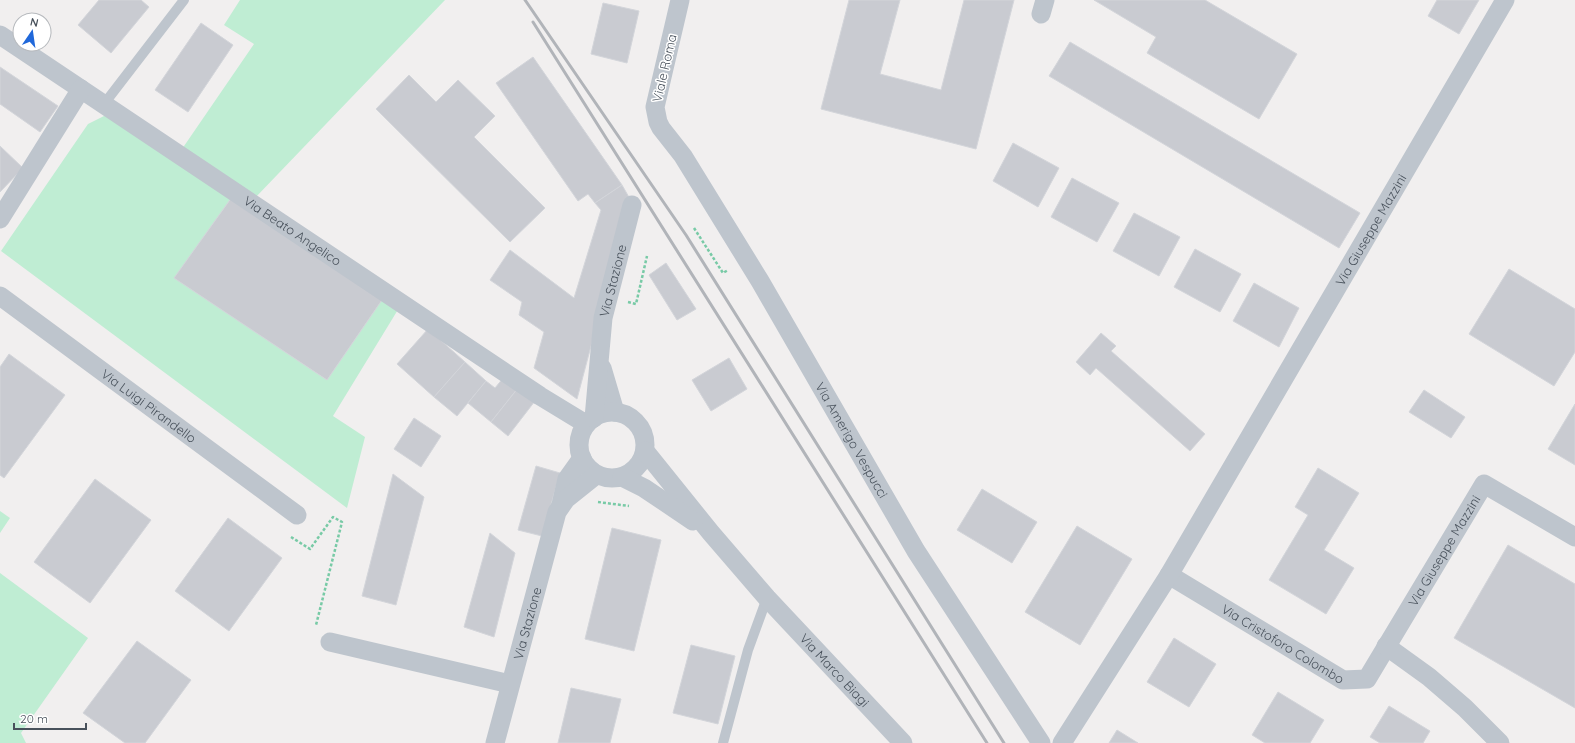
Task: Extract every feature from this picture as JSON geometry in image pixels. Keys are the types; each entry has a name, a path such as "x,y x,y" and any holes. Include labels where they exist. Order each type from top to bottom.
{"street":[{"name":"Viale Roma","path":"666,134 658,122 655,107 680,0"},
{"name":"Via Giuseppe Mazzini","path":"1169,575 1506,0"},
{"name":"Via Beato Angelico","path":"0,35 540,396 590,421"},
{"path":"0,219 81,89"},
{"name":"Via Amerigo Vespucci","path":"666,134 683,156 760,281 916,551 1041,743"},
{"name":"Via Stazione","path":"590,421 603,318 632,205"},
{"name":"Via Luigi Pirandello","path":"0,296 298,515"},
{"name":"Via Stazione","path":"599,357 615,412"},
{"path":"615,412 628,416 638,424 645,438 645,451 637,469 622,477 609,478 596,475 588,468 579,449 579,440 590,421 605,413 615,412"},
{"name":"Via Marco Biagi","path":"645,451 711,533 767,598 903,743"},
{"name":"Via Stazione","path":"495,743 553,522 561,505 567,479 582,458"},
{"name":"Via Stazione","path":"561,505 596,475"},
{"name":"Via Marco Biagi","path":"622,477 654,494 711,533"},
{"name":"Via Giuseppe Mazzini","path":"1386,646 1484,484 1575,537"},
{"path":"1062,743 1169,575"},
{"name":"Via Cristoforo Colombo","path":"1169,575 1342,680 1367,679 1386,646"},
{"path":"330,642 510,684"},
{"path":"1386,646 1429,677 1465,708 1500,743"}],"lane":[{"path":"104,104 184,0"},
{"path":"723,743 748,650 767,598"}],"path":[{"path":"594,502 634,507"},
{"path":"298,515 284,533 310,549 333,517 342,522 313,637 330,642"}],"green space":[{"path":"240,0 445,0 254,199 182,149 254,44 224,25"},
{"path":"104,116 112,117 232,197 175,278 327,380 384,297 399,308 333,416 365,437 347,508 1,251 88,124"},
{"path":"0,511 10,518 0,533"},
{"path":"0,573 88,638 21,733 26,743 0,743"}],"building":[{"path":"99,0 141,0 149,7 111,53 78,25"},
{"path":"849,0 900,0 880,74 941,90 964,0 1014,0 976,149 821,109"},
{"path":"1094,0 1205,0 1297,54 1259,119 1147,53 1156,37"},
{"path":"1437,0 1479,0 1459,34 1428,16"},
{"path":"603,3 639,11 627,63 591,54"},
{"path":"201,23 233,45 188,112 155,90"},
{"path":"1070,42 1360,213 1339,248 1049,76"},
{"path":"533,57 622,185 595,203 588,194 578,201 496,83"},
{"path":"0,67 58,106 40,132 0,104"},
{"path":"409,75 436,102 458,80 495,116 474,137 545,208 510,242 376,109"},
{"path":"1013,143 1059,168 1038,207 993,181"},
{"path":"0,146 23,168 0,192"},
{"path":"1072,178 1119,203 1097,242 1051,217"},
{"path":"622,185 630,199 577,399 534,368 544,332 519,315 522,302 490,280 510,250 574,298 601,210 595,203"},
{"path":"232,197 384,297 327,380 174,278"},
{"path":"1134,213 1180,237 1159,276 1113,251"},
{"path":"1195,249 1241,274 1220,312 1174,287"},
{"path":"666,263 696,309 677,320 649,275"},
{"path":"1509,269 1575,309 1575,352 1554,386 1469,334"},
{"path":"1254,283 1299,308 1279,347 1233,321"},
{"path":"428,329 465,362 434,397 397,364"},
{"path":"1101,333 1116,346 1111,351 1205,434 1190,451 1096,368 1090,375 1076,362"},
{"path":"9,354 65,395 4,478 0,475 0,367"},
{"path":"729,358 747,389 711,411 692,380"},
{"path":"465,362 486,381 457,416 434,397"},
{"path":"504,377 518,388 491,422 468,403 486,381 495,388"},
{"path":"518,388 535,401 508,436 491,422"},
{"path":"1424,390 1465,417 1451,438 1409,412"},
{"path":"1575,404 1575,465 1548,449"},
{"path":"414,418 441,436 421,467 394,449"},
{"path":"536,466 560,473 542,536 518,530"},
{"path":"1318,468 1359,493 1324,550 1354,568 1326,614 1269,580 1308,515 1295,507"},
{"path":"393,474 424,497 396,605 362,596"},
{"path":"95,479 151,520 90,603 34,562"},
{"path":"982,489 1037,522 1012,563 957,530"},
{"path":"228,518 282,558 229,631 175,591"},
{"path":"1077,526 1132,559 1080,645 1025,612"},
{"path":"612,528 661,540 634,651 585,639"},
{"path":"490,533 515,553 494,637 464,627"},
{"path":"1508,545 1575,584 1575,708 1454,638"},
{"path":"1174,638 1216,664 1189,707 1147,682"},
{"path":"137,641 191,680 145,743 125,743 83,713"},
{"path":"691,645 735,656 718,724 673,713"},
{"path":"571,688 621,699 610,743 558,743"},
{"path":"1278,692 1324,720 1310,743 1265,743 1252,735"},
{"path":"1389,706 1430,731 1423,743 1380,743 1370,737"},
{"path":"1117,730 1138,743 1109,743"}],"railway":[{"path":"525,0 686,235 1004,743"},
{"path":"533,22 987,743"}]}
